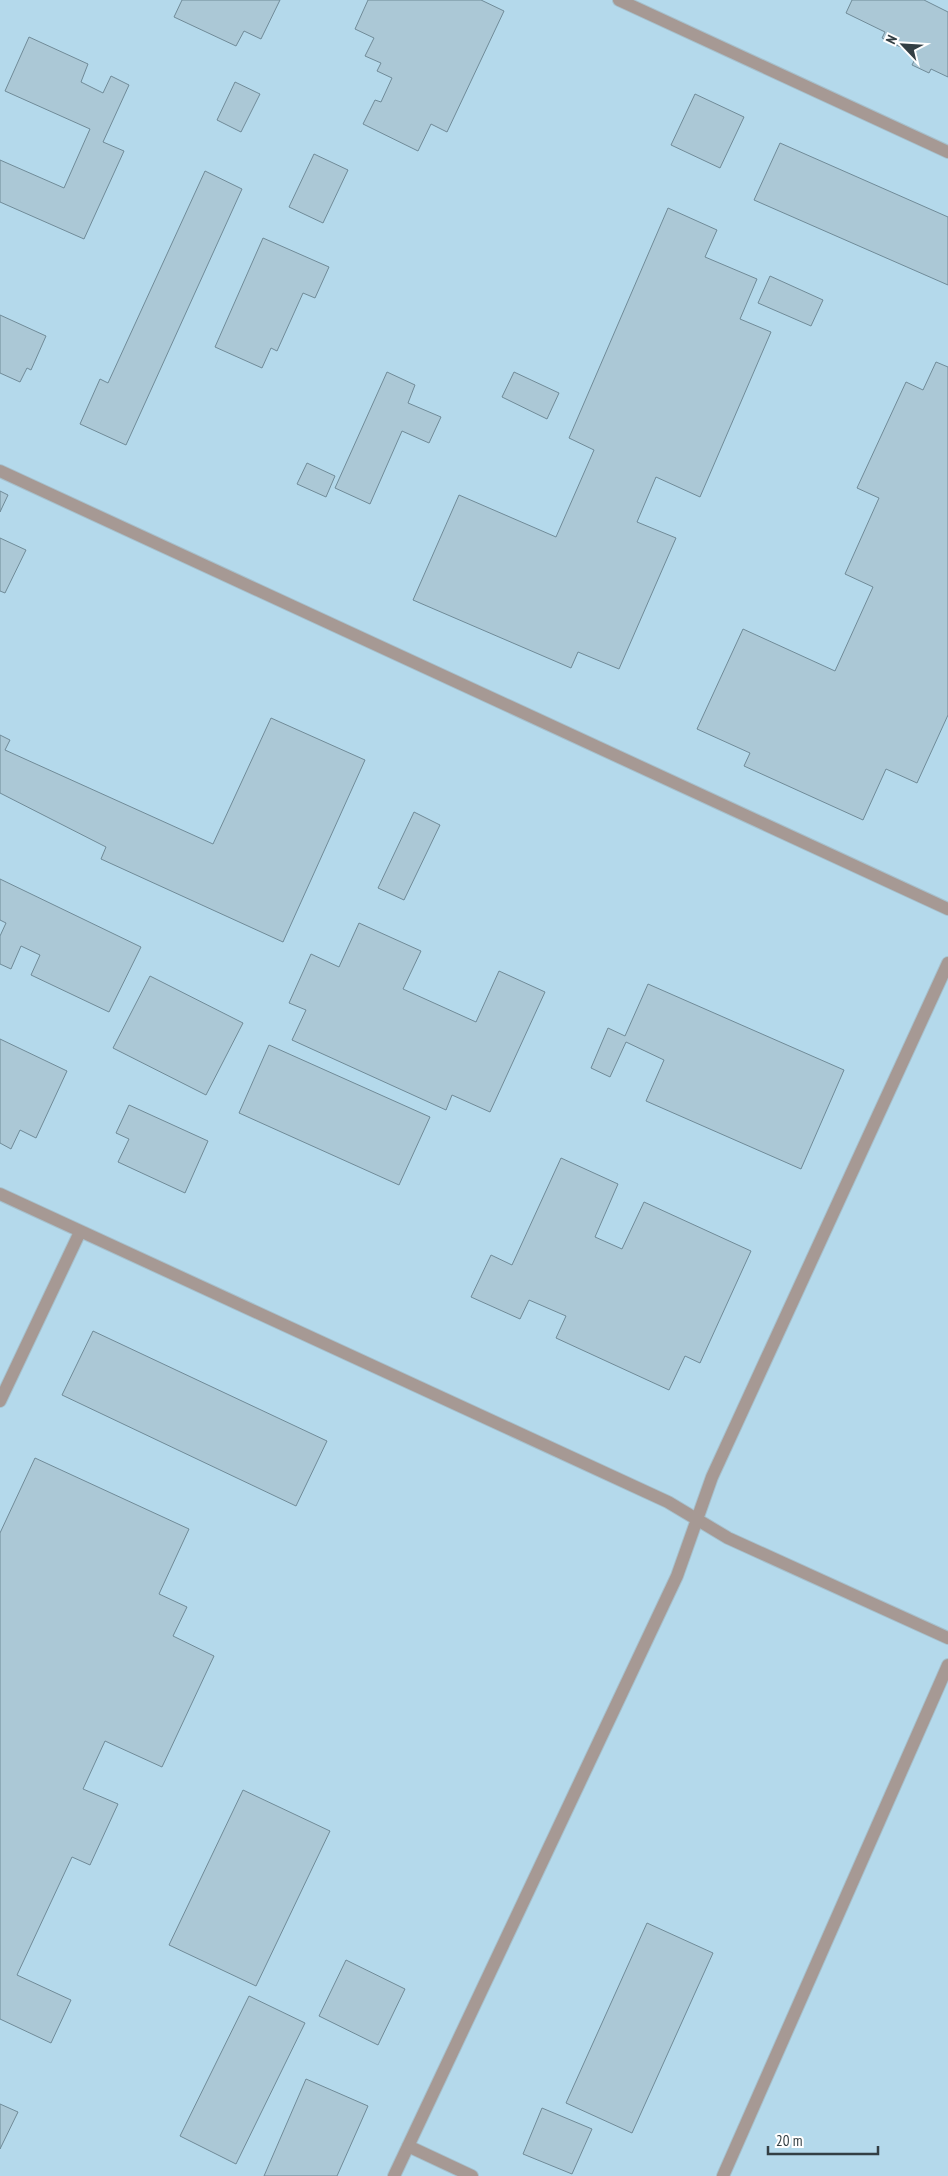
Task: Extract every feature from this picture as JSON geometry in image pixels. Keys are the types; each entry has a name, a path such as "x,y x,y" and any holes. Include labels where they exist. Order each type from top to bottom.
{"lane":[{"path":"619,0 948,152"},
{"path":"0,471 948,909"},
{"path":"394,2176 677,1576 712,1477 948,964"},
{"path":"0,1194 668,1502 737,1542 948,1638"},
{"path":"0,1401 80,1232"},
{"path":"723,2176 948,1666"},
{"path":"408,2146 472,2176"}],"shaded area":[{"path":"0,0 948,0 948,2176 0,2176"}],"building":[{"path":"182,0 280,0 261,39 244,31 236,46 174,17"},
{"path":"368,0 481,0 504,11 447,132 431,124 418,151 363,124 375,100 381,102 392,78 377,71 381,63 365,56 374,38 355,29"},
{"path":"852,0 924,0 948,12 948,77 931,69 929,73 912,65 917,55 882,38 885,32 846,13"},
{"path":"29,37 88,64 81,82 103,93 111,76 129,85 103,142 124,151 84,239 0,202 0,160 64,188 90,129 5,91"},
{"path":"235,82 260,94 241,132 217,120"},
{"path":"695,94 744,117 720,168 671,145"},
{"path":"780,143 948,217 948,285 754,200"},
{"path":"314,154 348,170 323,223 289,207"},
{"path":"205,171 242,189 126,445 80,424 100,379 108,383"},
{"path":"668,208 717,230 705,257 757,279 740,319 771,332 700,497 656,477 637,522 676,538 619,669 578,652 571,668 413,600 459,495 556,537 594,450 569,438"},
{"path":"263,238 329,267 315,298 303,293 277,351 271,348 262,368 215,347"},
{"path":"770,276 823,300 811,326 758,303"},
{"path":"0,315 46,336 31,370 27,368 20,382 0,373"},
{"path":"936,362 948,367 948,715 917,783 886,769 863,820 744,766 750,753 697,729 743,629 835,671 873,587 845,574 879,498 857,488 906,382 923,390"},
{"path":"387,372 415,385 408,403 441,417 429,443 402,431 370,504 335,488"},
{"path":"514,372 559,393 547,419 502,397"},
{"path":"307,463 335,476 326,497 297,484"},
{"path":"0,491 8,495 0,512"},
{"path":"0,538 26,550 5,593 0,591"},
{"path":"271,718 365,760 283,942 101,859 106,847 0,793 0,735 10,740 5,750 213,844"},
{"path":"414,812 440,825 404,900 378,888"},
{"path":"0,879 141,947 109,1012 31,975 40,955 21,946 11,969 0,964 0,936 6,923 0,920"},
{"path":"359,923 421,951 403,989 476,1022 499,971 545,992 490,1112 452,1095 446,1110 292,1040 306,1010 289,1003 311,954 339,967"},
{"path":"150,976 243,1023 206,1095 113,1048"},
{"path":"648,984 844,1070 801,1169 646,1101 664,1060 626,1042 610,1077 591,1068 608,1028 625,1036"},
{"path":"0,1039 67,1071 36,1138 20,1130 11,1149 0,1143"},
{"path":"269,1045 430,1117 399,1185 239,1113"},
{"path":"129,1105 208,1141 185,1193 118,1162 129,1139 116,1133"},
{"path":"561,1158 618,1184 595,1237 622,1249 644,1202 751,1251 700,1363 685,1356 669,1390 556,1338 566,1316 529,1300 520,1319 471,1297 491,1255 512,1265"},
{"path":"93,1331 327,1441 296,1506 62,1395"},
{"path":"35,1458 189,1529 159,1594 187,1607 173,1636 214,1656 162,1767 105,1741 83,1789 118,1804 90,1865 72,1857 17,1975 71,2000 51,2043 0,2019 0,1533"},
{"path":"243,1790 330,1831 256,1986 169,1945"},
{"path":"647,1923 713,1953 632,2133 566,2103"},
{"path":"346,1960 405,1989 378,2045 319,2016"},
{"path":"249,1996 305,2023 236,2164 180,2136"},
{"path":"306,2079 368,2106 337,2176 264,2176"},
{"path":"0,2104 18,2112 0,2149"},
{"path":"542,2108 592,2129 572,2174 523,2154"}]}
